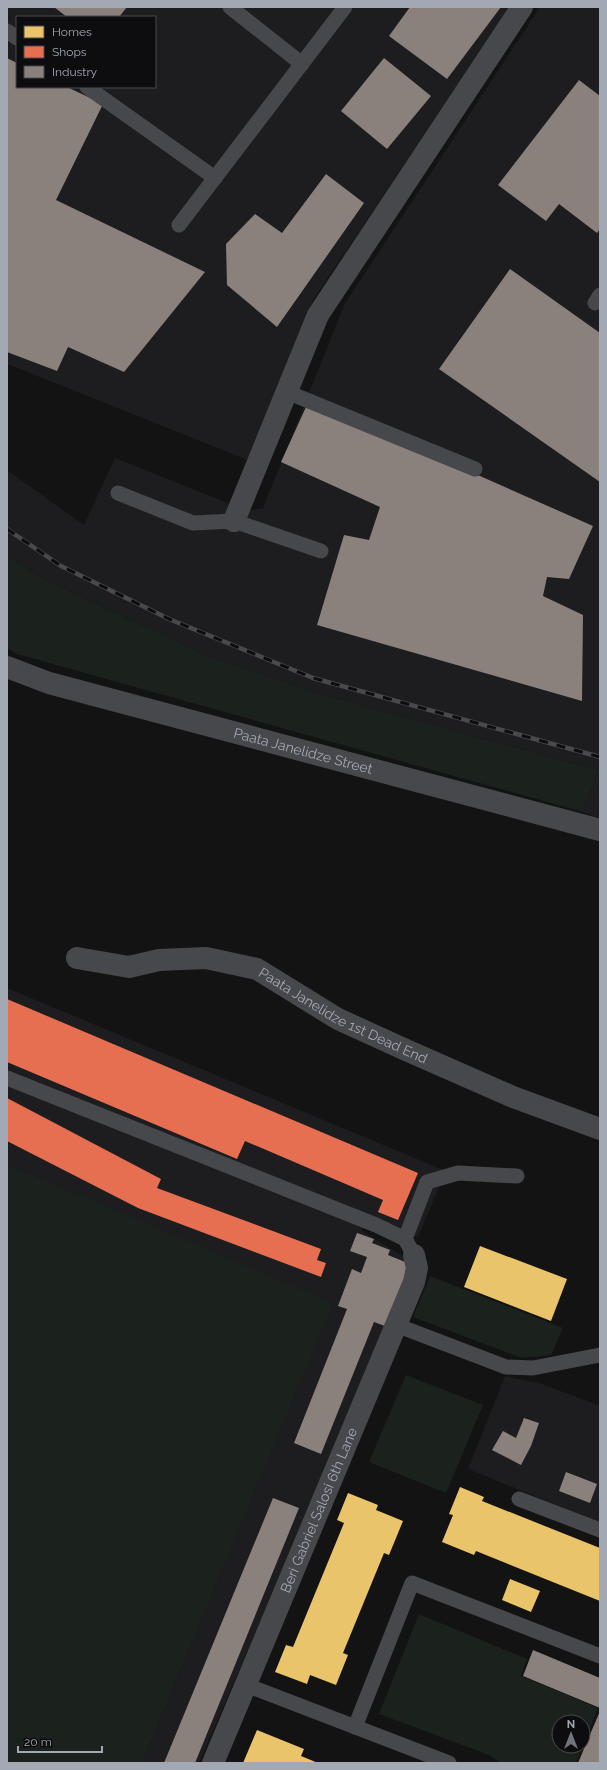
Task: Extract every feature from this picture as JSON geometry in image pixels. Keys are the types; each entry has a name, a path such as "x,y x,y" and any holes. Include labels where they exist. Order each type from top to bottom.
{"street":[{"path":"234,521 318,315 522,7"},
{"name":"Paata Janelidze Street","path":"7,667 49,683 600,830"},
{"name":"Paata Janelidze 1st Dead End","path":"77,958 129,967 159,960 206,958 257,969 338,1019 513,1097 600,1129"},
{"name":"Beri Gabriel Salosi 6th Lane","path":"213,1763 416,1275 417,1268 409,1247"}],"lane":[{"path":"230,7 302,64"},
{"path":"179,225 345,7"},
{"path":"7,31 16,37"},
{"path":"88,88 215,178"},
{"path":"287,392 475,469"},
{"path":"118,493 193,523 234,521 321,551"},
{"path":"7,1078 376,1225 409,1247 427,1182 458,1173 517,1176"},
{"path":"396,1325 506,1367 533,1368 600,1355"},
{"path":"519,1499 600,1530"},
{"path":"355,1727 412,1583 600,1656"},
{"path":"246,1685 448,1763"}],"shaded area":[{"path":"7,7 510,7 313,300 250,461 7,364"},
{"path":"540,7 600,7 600,818 583,812 598,770 313,692 203,654 42,578 7,556 7,470 84,525 115,458 247,511 263,508 344,305"},
{"path":"7,556 42,578 203,654 313,692 598,770 583,812 17,654 7,648"},
{"path":"7,988 446,1171 418,1237 366,1218 362,1231 411,1261 412,1272 199,1763 142,1763 332,1304 7,1164"},
{"path":"7,1164 333,1303 142,1763 7,1763"},
{"path":"430,1276 563,1328 551,1355 522,1358 413,1317"},
{"path":"406,1375 483,1405 446,1493 369,1462"},
{"path":"505,1376 542,1384 600,1406 600,1523 468,1469"},
{"path":"419,1614 527,1659 521,1676 598,1708 591,1726 591,1714 551,1714 551,1754 580,1754 576,1763 502,1763 489,1755 379,1714"}],"building: Homes":[{"path":"480,1246 567,1279 551,1321 464,1287"},
{"path":"460,1487 484,1497 482,1501 600,1548 600,1601 476,1551 474,1555 442,1542 453,1515 449,1514"},
{"path":"348,1493 378,1505 376,1510 403,1521 389,1555 384,1553 343,1653 348,1655 336,1685 310,1675 307,1684 275,1672 286,1645 293,1647 344,1523 337,1520"},
{"path":"510,1579 540,1591 531,1612 502,1600"},
{"path":"257,1730 304,1749 301,1756 318,1763 243,1763"}],"building: Shops":[{"path":"7,999 418,1173 398,1220 378,1212 383,1200 245,1141 237,1159 7,1062"},
{"path":"7,1098 161,1179 157,1188 321,1249 317,1260 326,1263 321,1277 138,1208 7,1141"}],"building: Industry":[{"path":"54,7 127,7 120,16 66,16"},
{"path":"410,7 501,7 447,79 389,36"},
{"path":"7,58 16,62 16,88 69,88 103,104 56,200 205,272 124,372 68,347 57,371 7,352"},
{"path":"384,58 431,96 387,149 341,111"},
{"path":"579,80 600,96 600,229 597,233 559,204 546,221 498,185"},
{"path":"326,174 364,203 277,327 227,285 226,244 255,214 282,233"},
{"path":"510,269 600,333 600,482 439,369"},
{"path":"306,407 480,476 593,526 569,579 547,577 543,596 583,615 582,701 317,625 344,535 369,540 380,507 281,462"},
{"path":"357,1233 374,1239 372,1243 390,1250 388,1255 410,1264 385,1326 374,1322 321,1454 294,1443 347,1309 338,1306 352,1269 361,1273 367,1257 350,1251"},
{"path":"524,1418 539,1423 531,1446 521,1465 492,1450 503,1431 516,1438"},
{"path":"566,1472 597,1484 590,1503 559,1491"},
{"path":"273,1498 299,1508 195,1763 164,1763"},
{"path":"533,1650 600,1678 600,1708 523,1676"},
{"path":"600,1711 600,1763 578,1763 582,1754 591,1754 591,1732"}],"railway":[{"path":"7,529 61,566 169,619 313,678 600,757"}]}
